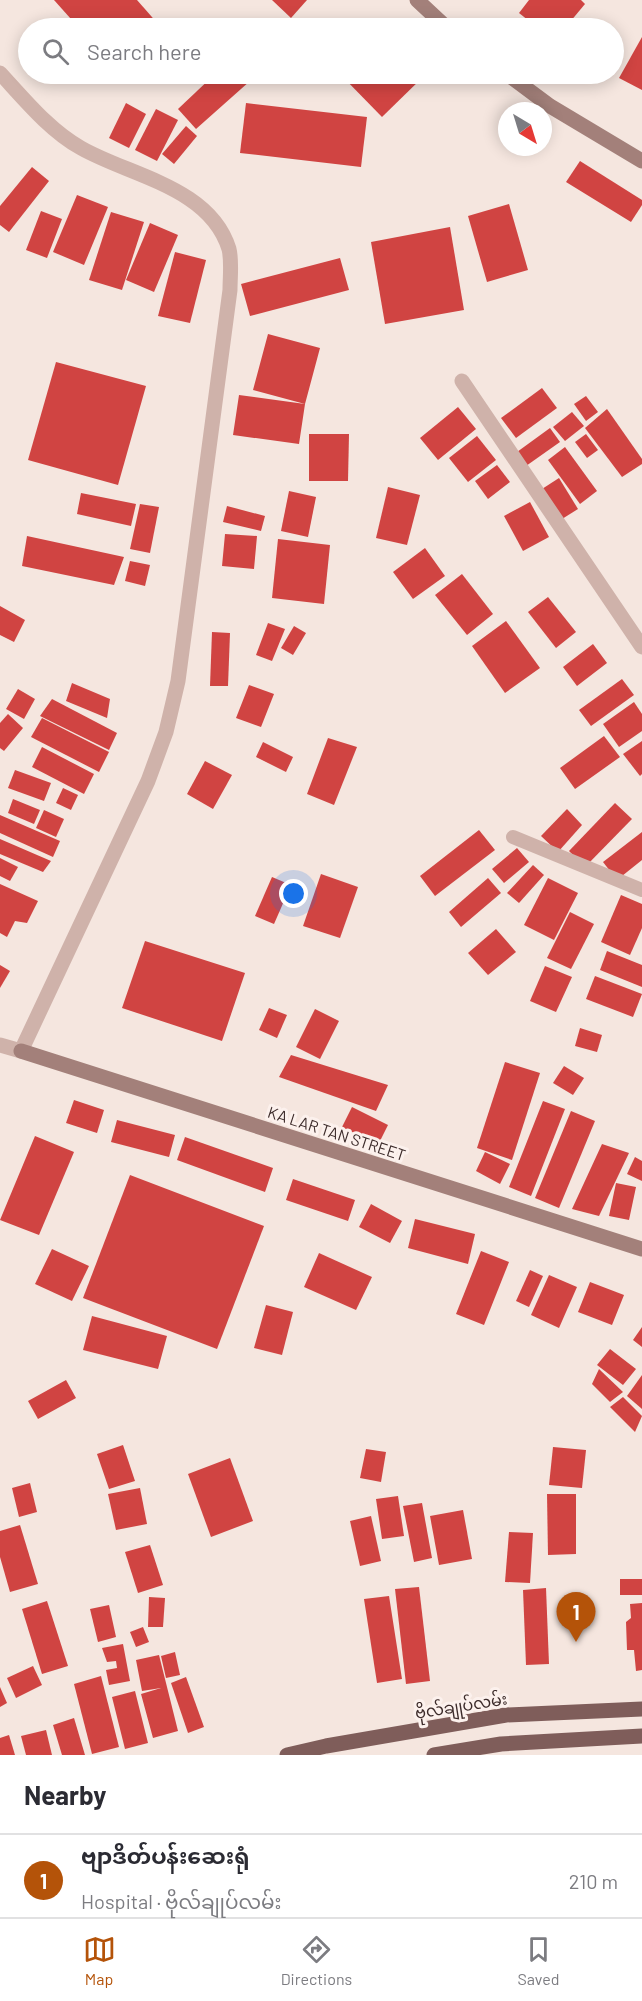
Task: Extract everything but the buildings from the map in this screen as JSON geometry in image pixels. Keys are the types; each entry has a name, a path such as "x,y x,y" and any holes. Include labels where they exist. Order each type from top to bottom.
{"main road":[{"name":"ဗိုလ်ချုပ်လမ်း","path":"287,1755 326,1746 506,1715 642,1709"},
{"path":"434,1755 501,1744 642,1736"}],"street":[{"path":"417,0 436,18"},
{"path":"0,73 32,108 80,147 184,196 207,213 220,230 230,250 230,290 178,681 165,732 148,781 21,1051 0,1045"},
{"path":"520,84 550,106 642,161"},
{"path":"462,381 642,647"},
{"name":"KA LAR TAN STREET","path":"21,1051 642,1249"}],"lane":[{"path":"513,837 642,891"}],"place":[{"name":"ဗျာဒိတ်ပန်းဆေးရုံ","path":"576,1642"}]}
